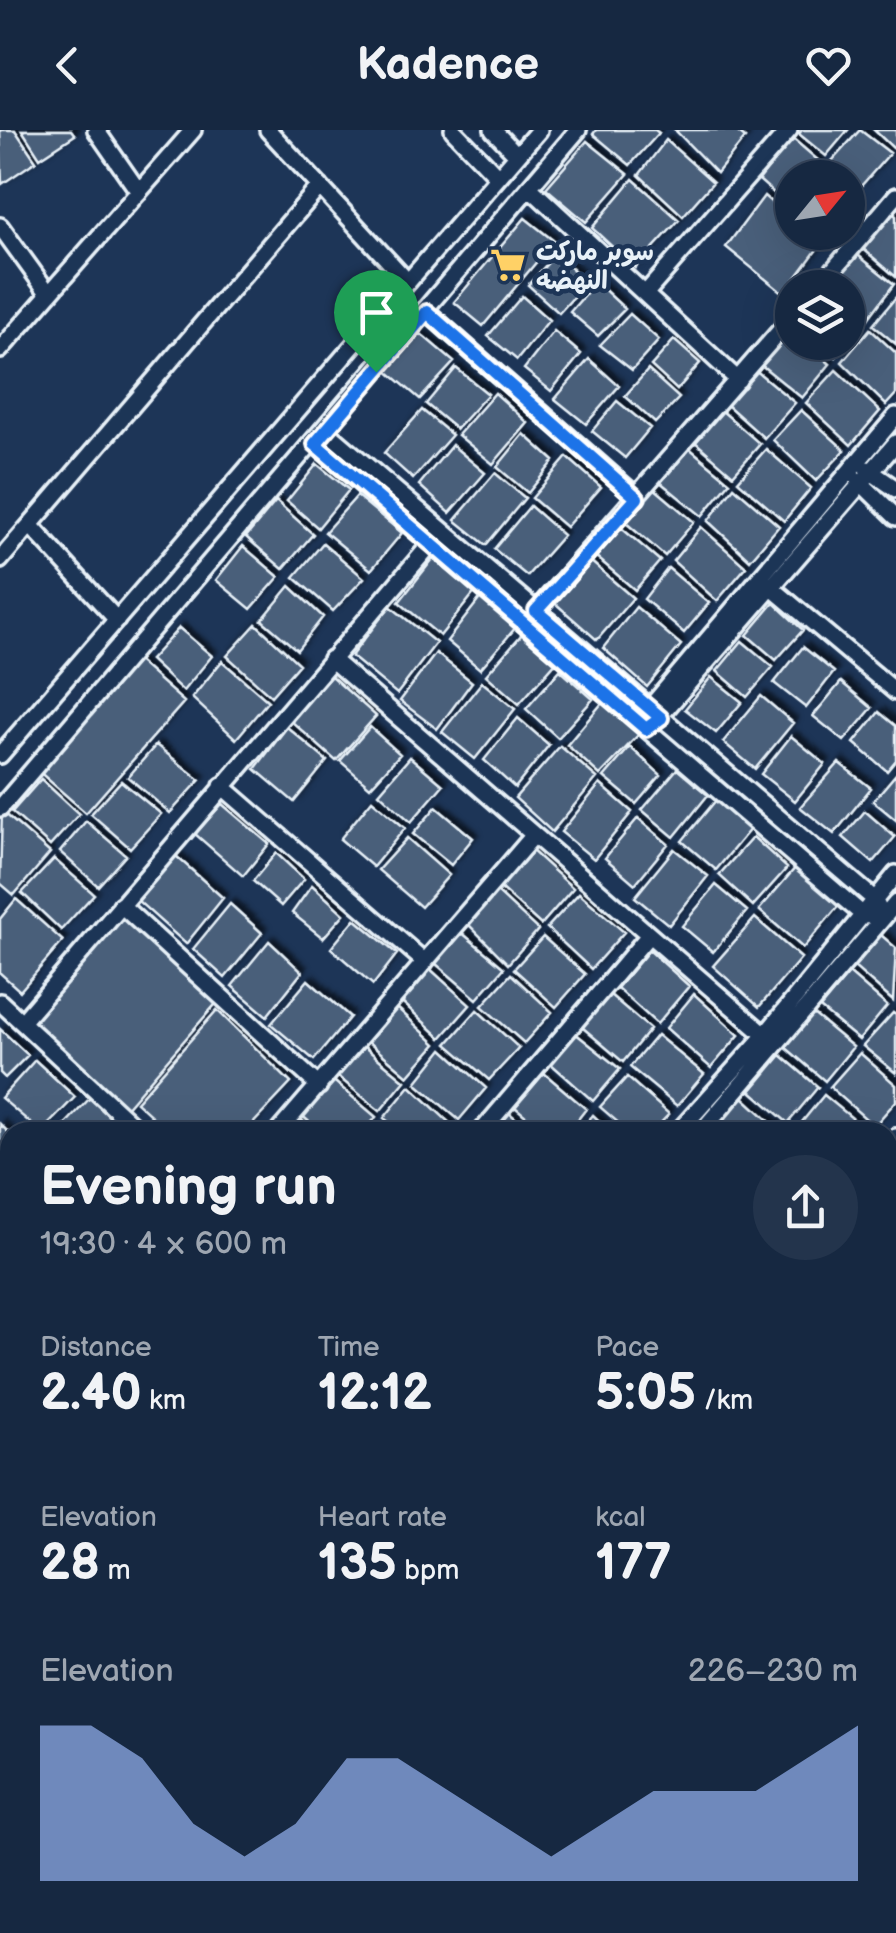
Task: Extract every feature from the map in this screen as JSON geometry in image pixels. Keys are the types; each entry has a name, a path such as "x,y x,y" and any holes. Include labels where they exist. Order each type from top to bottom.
{"street":[{"path":"96,130 138,192"},
{"path":"0,350 193,130"},
{"path":"268,130 408,282"},
{"path":"453,130 498,177"},
{"path":"493,130 517,155"},
{"path":"0,755 539,130"},
{"path":"0,808 427,312 578,130"},
{"path":"645,294 789,130"},
{"path":"0,560 320,186"},
{"path":"530,188 738,380"},
{"path":"833,270 896,196"},
{"path":"467,213 491,234"},
{"path":"0,226 49,294"},
{"path":"427,312 637,498"},
{"path":"536,611 775,337"},
{"path":"646,729 760,577 896,416"},
{"path":"320,437 430,546 863,915 883,918"},
{"path":"320,437 536,611 874,899 883,918"},
{"path":"655,713 773,589 896,444"},
{"path":"853,467 874,470 896,490"},
{"path":"853,467 861,487 896,517"},
{"path":"30,525 117,620"},
{"path":"190,535 216,558"},
{"path":"22,1022 430,546"},
{"path":"760,577 896,692"},
{"path":"331,659 765,1035"},
{"path":"222,786 425,962"},
{"path":"287,1122 534,835"},
{"path":"687,1122 765,1035 896,874"},
{"path":"710,1122 896,903"},
{"path":"121,905 319,1086"},
{"path":"491,1122 650,935"},
{"path":"0,1002 129,1122"}],"building":[{"path":"0,130 15,130 36,161 2,184"},
{"path":"22,130 71,130 75,135 40,158"},
{"path":"596,130 659,133 630,165 593,134"},
{"path":"675,130 735,130 745,138 717,173"},
{"path":"802,130 848,130 826,156 799,134"},
{"path":"860,130 890,153 865,181 865,160 833,160"},
{"path":"874,130 896,130 896,145 893,148"},
{"path":"792,138 818,160 775,160 775,194 759,180"},
{"path":"666,140 713,182 683,216 639,175"},
{"path":"587,141 628,174 586,222 546,188"},
{"path":"633,179 679,220 635,268 592,228"},
{"path":"764,196 775,205 775,250 817,250 802,270 775,270 775,287 726,247"},
{"path":"890,211 896,216 896,277 865,250 865,240"},
{"path":"525,218 554,241 483,326 454,302"},
{"path":"854,252 894,284 868,319 865,270 839,270"},
{"path":"556,254 587,282 559,313 528,285"},
{"path":"596,282 625,309 598,336 570,312"},
{"path":"522,296 549,320 517,360 488,336"},
{"path":"896,297 896,344 873,325"},
{"path":"630,314 659,340 632,370 600,345"},
{"path":"870,329 896,353 896,394 886,405 842,362 865,360 865,335"},
{"path":"554,331 581,354 551,391 524,369"},
{"path":"421,334 454,362 420,399 387,371"},
{"path":"674,340 700,363 677,390 651,366"},
{"path":"775,345 775,360 825,360 830,364 802,398 760,364"},
{"path":"589,359 619,386 586,424 555,399"},
{"path":"456,368 488,394 456,429 426,404"},
{"path":"754,369 795,403 764,438 726,404"},
{"path":"648,370 679,398 655,423 625,396"},
{"path":"836,370 880,411 851,445 806,403"},
{"path":"495,393 528,423 493,464 458,435"},
{"path":"617,401 650,428 625,458 592,431"},
{"path":"422,410 452,435 413,479 384,453"},
{"path":"721,410 760,444 733,475 694,441"},
{"path":"801,410 845,450 816,481 773,440"},
{"path":"524,434 554,461 528,493 497,467"},
{"path":"452,445 485,473 450,513 419,485"},
{"path":"688,447 730,482 702,516 659,481"},
{"path":"766,449 811,488 784,521 738,481"},
{"path":"567,457 601,487 566,527 532,498"},
{"path":"317,464 349,490 318,528 287,501"},
{"path":"495,473 525,498 486,545 455,520"},
{"path":"734,487 779,526 750,560 708,521"},
{"path":"654,488 694,522 665,556 625,522"},
{"path":"357,496 402,533 371,570 325,532"},
{"path":"276,501 313,534 283,569 246,537"},
{"path":"530,506 563,535 527,576 494,549"},
{"path":"619,526 660,561 635,590 594,555"},
{"path":"701,527 746,567 717,601 673,561"},
{"path":"323,543 364,578 333,611 294,577"},
{"path":"243,546 279,577 251,609 216,580"},
{"path":"433,559 475,592 440,636 399,602"},
{"path":"589,560 633,598 597,640 555,603"},
{"path":"668,568 709,603 684,633 644,599"},
{"path":"290,586 323,617 297,650 262,620"},
{"path":"482,596 517,626 480,669 447,641"},
{"path":"774,603 803,630 776,660 747,635"},
{"path":"390,606 436,643 397,694 351,656"},
{"path":"636,607 681,645 647,687 603,648"},
{"path":"256,624 299,664 271,696 227,656"},
{"path":"179,628 212,656 183,691 150,660"},
{"path":"523,633 556,662 519,704 486,675"},
{"path":"742,641 773,667 747,697 717,671"},
{"path":"803,647 834,672 806,708 774,683"},
{"path":"436,653 472,682 437,729 400,701"},
{"path":"133,657 184,702 86,813 36,769"},
{"path":"222,661 268,701 236,739 192,698"},
{"path":"560,670 593,699 558,738 526,709"},
{"path":"331,676 376,716 336,761 291,721"},
{"path":"711,677 742,702 716,733 685,709"},
{"path":"482,682 515,709 475,759 442,732"},
{"path":"841,682 872,708 844,741 813,716"},
{"path":"761,696 793,723 755,769 723,742"},
{"path":"603,702 640,733 600,775 567,745"},
{"path":"879,712 896,726 896,760 887,771 854,743"},
{"path":"518,718 549,745 515,788 484,760"},
{"path":"287,727 327,761 294,802 255,769"},
{"path":"370,727 400,754 370,787 340,761"},
{"path":"791,736 825,764 795,801 761,774"},
{"path":"156,745 200,780 170,813 128,777"},
{"path":"560,746 597,778 552,832 515,798"},
{"path":"630,747 661,775 636,804 604,777"},
{"path":"410,757 443,785 411,822 379,793"},
{"path":"839,763 871,788 834,834 800,807"},
{"path":"677,769 708,795 674,837 642,810"},
{"path":"896,774 896,820 873,801"},
{"path":"41,779 79,814 50,846 12,812"},
{"path":"121,781 161,814 130,848 91,814"},
{"path":"600,784 632,812 594,859 561,832"},
{"path":"717,799 751,828 716,870 682,841"},
{"path":"372,800 405,828 373,867 340,839"},
{"path":"222,804 269,844 243,876 195,834"},
{"path":"436,807 473,838 451,865 413,834"},
{"path":"2,811 50,853 14,895 0,883"},
{"path":"865,811 895,837 873,863 843,837"},
{"path":"638,818 668,844 635,884 605,858"},
{"path":"86,821 126,855 98,886 60,852"},
{"path":"753,837 787,868 753,906 719,875"},
{"path":"407,838 449,875 421,907 378,870"},
{"path":"529,848 573,888 541,925 498,886"},
{"path":"674,849 708,876 669,925 635,897"},
{"path":"276,853 304,879 281,906 253,881"},
{"path":"176,856 223,898 186,944 138,901"},
{"path":"54,859 94,894 61,930 22,893"},
{"path":"797,866 841,903 803,948 759,910"},
{"path":"312,885 344,914 323,938 292,913"},
{"path":"716,885 747,911 713,952 682,926"},
{"path":"496,891 538,930 508,964 468,924"},
{"path":"579,893 624,932 591,969 547,928"},
{"path":"16,899 63,941 20,991 0,973 0,919"},
{"path":"230,904 262,933 225,978 193,949"},
{"path":"122,913 219,1000 125,1109 30,1022"},
{"path":"755,918 801,958 759,1007 713,966"},
{"path":"355,919 397,954 373,985 331,948"},
{"path":"461,932 504,968 477,999 435,963"},
{"path":"881,935 896,948 893,1001 853,966"},
{"path":"543,937 585,974 556,1007 514,969"},
{"path":"269,941 302,972 267,1016 232,986"},
{"path":"649,950 689,986 657,1024 617,988"},
{"path":"428,967 470,1005 441,1038 401,1001"},
{"path":"849,973 887,1006 859,1040 820,1008"},
{"path":"511,974 552,1012 524,1043 482,1006"},
{"path":"308,980 350,1017 314,1060 271,1024"},
{"path":"609,994 650,1029 623,1062 582,1027"},
{"path":"694,994 739,1035 711,1068 666,1028"},
{"path":"394,1005 436,1044 408,1076 367,1041"},
{"path":"217,1010 291,1083 254,1122 158,1122 136,1102"},
{"path":"477,1010 519,1048 489,1080 447,1044"},
{"path":"812,1013 853,1047 825,1081 784,1046"},
{"path":"893,1013 896,1015 896,1073 863,1046"},
{"path":"0,1029 28,1055 5,1078 0,1073"},
{"path":"575,1033 620,1069 593,1101 550,1063"},
{"path":"657,1035 704,1074 677,1106 630,1067"},
{"path":"362,1045 405,1081 380,1111 336,1075"},
{"path":"443,1049 486,1088 459,1120 416,1083"},
{"path":"860,1053 896,1085 896,1101 878,1122 869,1122 830,1087"},
{"path":"781,1055 818,1087 789,1122 751,1091"},
{"path":"35,1060 75,1097 51,1122 29,1122 1,1098"},
{"path":"544,1073 586,1109 576,1122 533,1122 515,1107"},
{"path":"329,1077 376,1117 372,1122 309,1122 299,1113"},
{"path":"627,1077 669,1114 661,1122 617,1122 600,1107"},
{"path":"410,1086 449,1122 389,1122 384,1118"},
{"path":"824,1095 857,1122 802,1122"},
{"path":"92,1096 120,1122 67,1122"},
{"path":"743,1097 770,1122 720,1122"},
{"path":"508,1112 520,1122 500,1122"}],"place":[{"name":"سوبر ماركت النهضه","path":"508,265"}],"route":[{"path":"427,312 637,498 536,611 661,718 646,729 315,444 376,372 427,312"}]}
